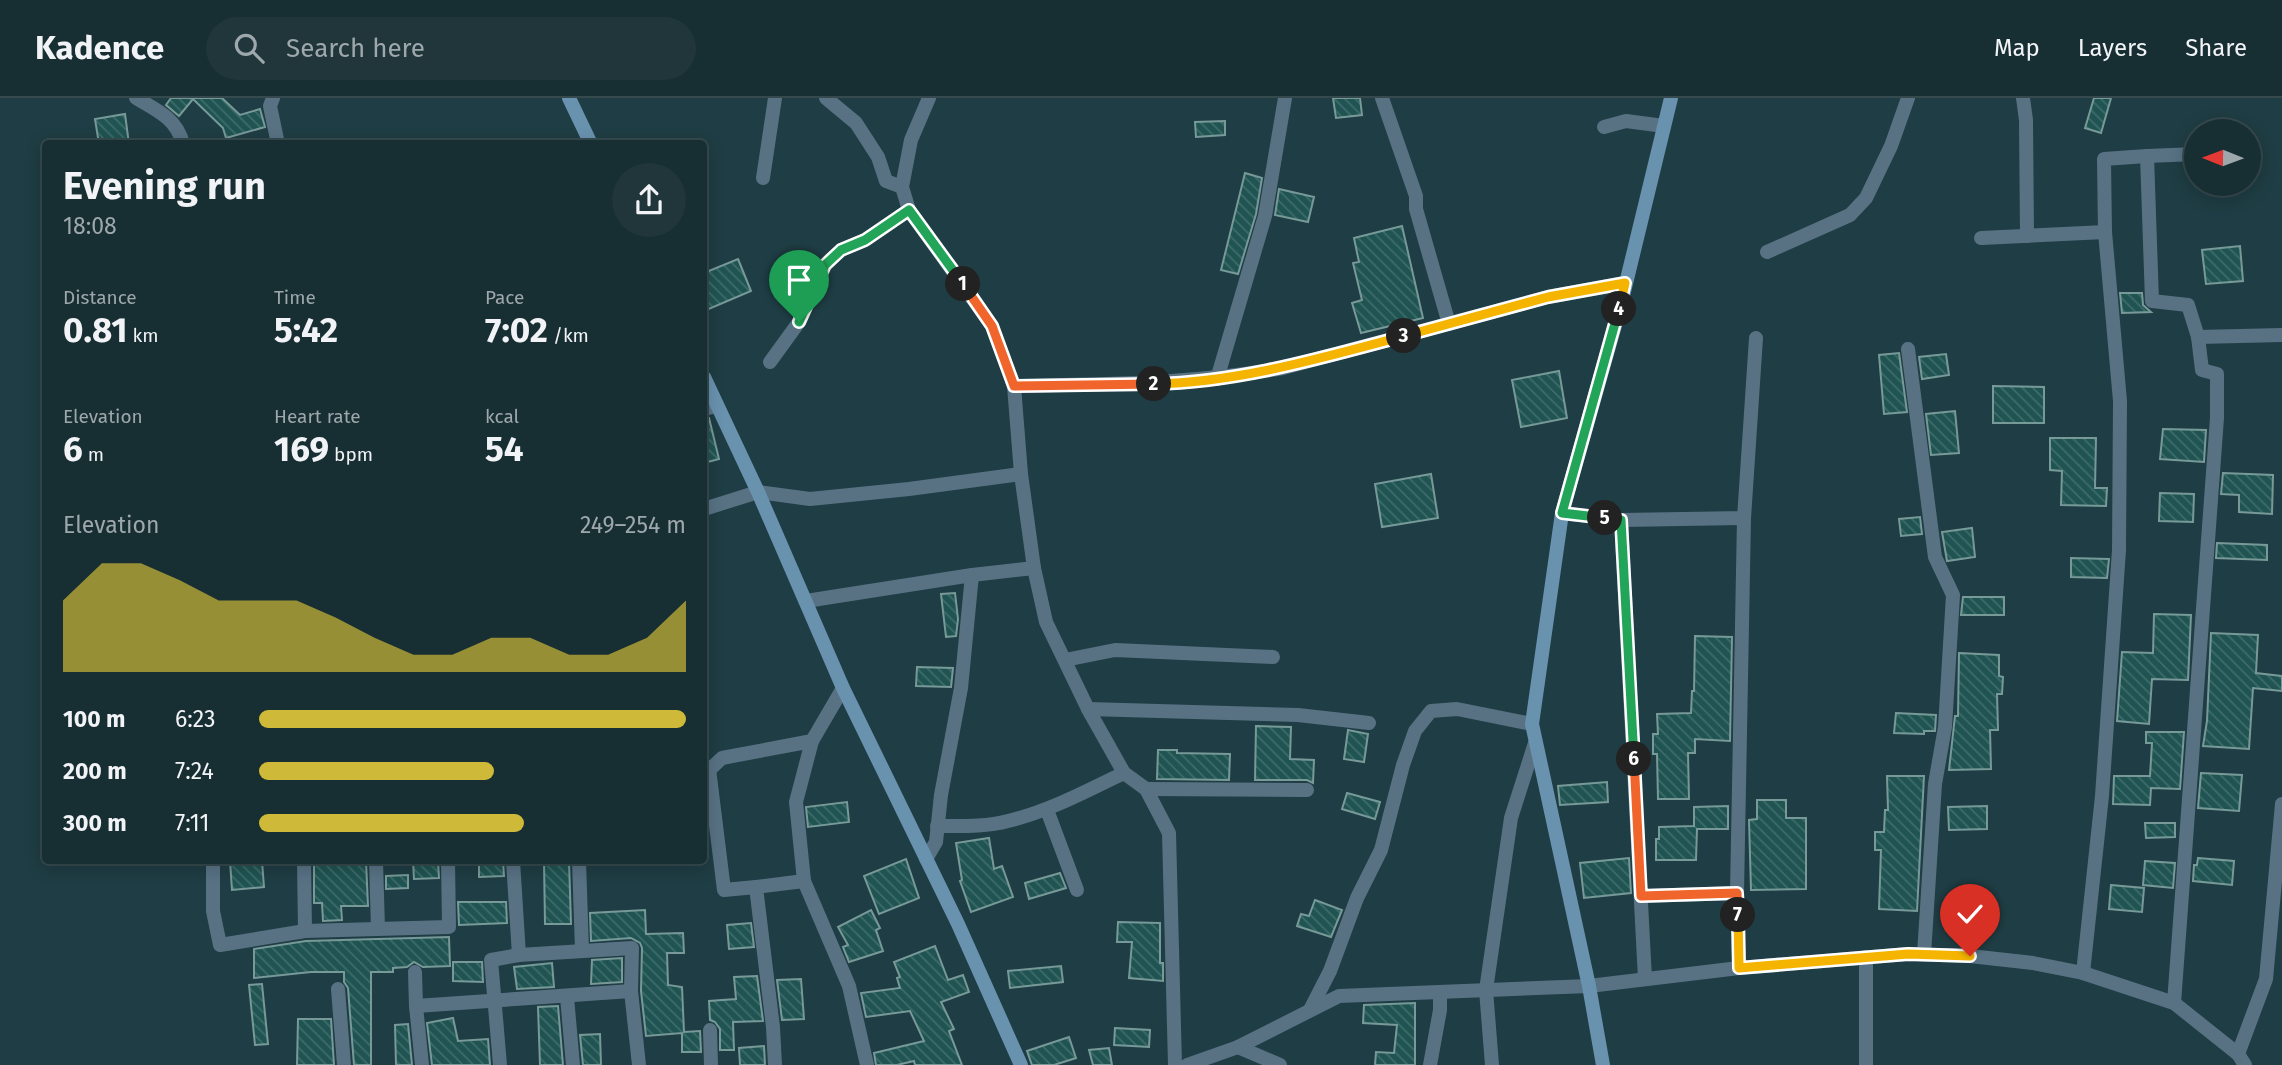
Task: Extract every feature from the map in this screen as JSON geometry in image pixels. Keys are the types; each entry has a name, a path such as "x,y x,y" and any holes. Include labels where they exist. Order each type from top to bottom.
{"main road":[{"path":"569,98 589,140"},
{"path":"1603,1065 1589,986 1532,724 1562,513 1625,283 1671,98"},
{"path":"710,407 758,492 843,688 1021,1065"}],"street":[{"path":"136,98 164,114 180,130 182,140"},
{"path":"272,98 277,140"},
{"path":"763,178 775,98"},
{"path":"825,98 856,122 878,157 886,181 902,187"},
{"path":"929,98 911,139 902,187 909,210 992,326 1014,386 1021,474 1034,568 1046,622 1088,709 1124,773 1146,789 1169,833 1175,1065"},
{"path":"1217,379 1265,216 1285,98"},
{"path":"1382,98 1416,196 1416,209 1449,324"},
{"path":"1768,252 1850,215 1866,198 1891,146 1908,98"},
{"path":"2023,98 2026,120 2027,236"},
{"path":"1604,127 1626,121 1664,126"},
{"path":"2083,973 2102,796 2119,550 2120,401 2105,232 2104,159 2184,154"},
{"path":"2147,156 2152,301 2188,305 2198,337 2202,370 2217,374 2217,418 2174,1003"},
{"path":"771,362 799,322 825,265 841,250 865,240 909,210"},
{"path":"1981,238 2105,232"},
{"path":"1014,386 1161,383 1217,379 1283,368 1548,297 1625,283"},
{"path":"2198,337 2282,335"},
{"path":"1739,968 1737,893 1744,518 1756,338"},
{"path":"1908,349 1935,557 1953,595 1945,727 1935,784 1924,954"},
{"path":"707,508 758,492 810,499 1021,474"},
{"path":"1562,513 1621,520 1744,518"},
{"path":"1621,520 1645,979"},
{"path":"806,601 1034,568"},
{"path":"926,859 936,842 961,688 972,575"},
{"path":"1065,660 1115,650 1273,657"},
{"path":"843,688 812,741 796,802 804,881 849,986 867,1065"},
{"path":"1088,709 1298,715 1369,723"},
{"path":"1311,1010 1330,971 1357,898 1381,850 1403,765 1415,731 1431,711 1457,709 1532,724"},
{"path":"707,771 722,758 812,741"},
{"path":"1492,1065 1486,990 1511,818 1535,743"},
{"path":"937,826 1006,822 1047,810 1124,773"},
{"path":"707,779 724,890 804,881"},
{"path":"1146,789 1307,790"},
{"path":"1187,1065 1238,1047 1339,996 1589,986 1739,968 1924,954 2033,963 2083,973 2174,1003 2241,1059 2266,979 2282,804"},
{"path":"1047,810 1077,890"},
{"path":"213,864 213,911 220,944 306,931 449,927 448,864"},
{"path":"304,864 306,931"},
{"path":"376,864 377,929"},
{"path":"513,864 519,955"},
{"path":"579,864 582,950"},
{"path":"756,887 775,1065"},
{"path":"1641,896 1737,893"},
{"path":"500,1065 491,960 519,955 632,948 631,991 639,1065"},
{"path":"1866,957 1866,1065"},
{"path":"415,972 422,1065"},
{"path":"338,989 344,1065"},
{"path":"416,1006 631,991"},
{"path":"1430,1065 1440,1010 1440,992"},
{"path":"567,997 573,1065"},
{"path":"710,1030 711,1065"},
{"path":"1238,1047 1280,1065"}],"building":[{"path":"171,98 222,98 240,115 260,109 265,127 226,138 223,128 193,99 179,116 166,105"},
{"path":"1333,98 1360,98 1362,115 1336,118"},
{"path":"2094,98 2111,98 2101,133 2085,128"},
{"path":"125,114 128,140 98,140 95,119"},
{"path":"1225,121 1225,135 1196,137 1195,122"},
{"path":"1245,173 1262,178 1256,214 1238,274 1221,270"},
{"path":"1279,189 1314,197 1308,222 1275,215"},
{"path":"1402,226 1423,318 1361,333 1352,303 1362,300 1353,263 1359,262 1354,238"},
{"path":"2240,246 2243,281 2206,284 2202,250"},
{"path":"738,259 751,291 707,310 707,272"},
{"path":"2120,293 2142,293 2143,305 2151,312 2122,313"},
{"path":"1899,353 1907,412 1884,414 1879,355"},
{"path":"1946,354 1949,375 1922,379 1919,357"},
{"path":"1559,371 1567,418 1521,427 1512,380"},
{"path":"1993,386 2044,387 2044,423 1993,423"},
{"path":"1955,411 1959,453 1931,455 1926,414"},
{"path":"707,418 709,418 719,459 707,462"},
{"path":"2163,429 2206,430 2204,462 2160,459"},
{"path":"2050,438 2096,438 2095,488 2107,488 2106,506 2061,505 2062,471 2050,470"},
{"path":"2223,473 2273,475 2272,514 2239,512 2239,495 2221,494"},
{"path":"1431,474 1438,518 1382,527 1375,484"},
{"path":"2160,493 2194,494 2193,522 2159,521"},
{"path":"1920,517 1922,534 1901,536 1899,519"},
{"path":"1972,528 1975,557 1947,561 1942,532"},
{"path":"2217,543 2267,545 2267,560 2216,558"},
{"path":"2071,558 2109,559 2107,578 2071,577"},
{"path":"955,593 958,619 956,636 946,637 941,594"},
{"path":"1963,597 2004,597 2004,615 1961,615"},
{"path":"2154,614 2191,615 2188,680 2152,679 2149,724 2117,721 2122,652 2153,653"},
{"path":"2211,633 2258,635 2256,673 2282,676 2282,691 2253,688 2249,749 2203,746 2207,721"},
{"path":"1695,636 1732,637 1730,741 1695,739 1695,753 1688,753 1689,799 1658,799 1657,754 1653,754 1653,734 1658,734 1657,714 1691,713"},
{"path":"1959,653 1999,655 1999,676 2003,677 2002,694 1997,694 1998,730 1990,730 1991,769 1949,770 1955,716 1958,716"},
{"path":"917,667 953,668 951,687 916,686"},
{"path":"1896,713 1936,715 1935,731 1924,731 1924,734 1894,733"},
{"path":"1256,726 1291,727 1290,759 1314,760 1313,783 1307,780 1255,780"},
{"path":"1348,730 1368,734 1364,762 1344,759"},
{"path":"2146,732 2184,732 2180,789 2151,788 2150,805 2113,804 2114,776 2150,776 2152,743 2146,743"},
{"path":"1158,750 1230,754 1229,780 1157,779"},
{"path":"2201,773 2242,775 2239,811 2198,808"},
{"path":"1887,776 1924,776 1917,911 1879,909 1881,850 1875,850 1875,832 1884,832 1885,810 1888,810"},
{"path":"1607,782 1608,802 1560,805 1558,786"},
{"path":"1347,793 1380,802 1375,819 1342,809"},
{"path":"1757,800 1786,800 1786,818 1806,818 1806,889 1751,890 1749,820 1757,819"},
{"path":"847,802 849,822 808,827 806,807"},
{"path":"1728,806 1728,829 1697,829 1696,860 1656,860 1659,827 1694,826 1694,807"},
{"path":"1987,806 1987,829 1949,830 1948,807"},
{"path":"2145,823 2175,823 2175,837 2146,838"},
{"path":"989,838 994,869 1002,866 1013,897 971,912 960,881 956,843"},
{"path":"1629,858 1631,893 1584,898 1580,863"},
{"path":"2198,858 2234,861 2232,885 2193,881 2194,865 2197,865"},
{"path":"906,859 919,898 879,914 864,876"},
{"path":"2145,861 2175,863 2173,888 2143,885"},
{"path":"230,864 262,864 264,887 232,890"},
{"path":"314,864 366,864 368,906 341,906 342,920 323,921 322,903 314,903"},
{"path":"413,864 438,864 439,878 414,879"},
{"path":"479,864 503,864 504,876 479,877"},
{"path":"544,864 569,864 571,924 545,924"},
{"path":"1060,873 1066,888 1029,899 1025,883"},
{"path":"408,875 408,888 386,889 386,876"},
{"path":"2111,885 2144,888 2142,912 2109,909"},
{"path":"1315,900 1342,910 1331,937 1297,926 1301,914 1309,916"},
{"path":"458,902 506,902 507,923 459,925"},
{"path":"645,910 646,934 683,933 684,953 667,953 668,985 682,987 684,1032 700,1031 701,1052 682,1052 682,1033 646,1036 640,943 631,938 591,941 590,913"},
{"path":"871,910 880,928 876,930 883,951 849,962 843,947 848,945 838,927"},
{"path":"1118,922 1160,923 1163,981 1129,978 1132,942 1117,942"},
{"path":"751,923 754,947 729,949 727,925"},
{"path":"449,937 450,966 423,967 414,962 407,967 393,968 393,972 371,972 371,1065 354,1065 348,988 344,982 344,972 311,972 254,978 254,949 306,941"},
{"path":"935,946 948,980 963,975 969,992 941,1002 954,1029 949,1031 962,1065 915,1065 914,1061 897,1065 876,1065 874,1053 924,1041 910,1011 866,1017 861,993 900,988 897,978 900,977 894,962"},
{"path":"622,958 622,982 591,984 592,960"},
{"path":"453,962 482,962 483,982 453,981"},
{"path":"552,963 554,987 517,989 514,967"},
{"path":"1061,966 1063,982 1010,988 1008,971"},
{"path":"757,976 763,1021 733,1022 734,1050 720,1050 720,1029 710,1020 709,1001 736,999 734,977"},
{"path":"801,979 804,1019 782,1020 777,980"},
{"path":"262,984 268,1044 255,1045 249,985"},
{"path":"1415,1003 1415,1065 1375,1065 1376,1052 1394,1053 1397,1025 1363,1023 1364,1005"},
{"path":"558,1006 563,1065 540,1065 538,1007"},
{"path":"453,1018 458,1041 488,1039 490,1065 432,1065 427,1023"},
{"path":"298,1019 331,1019 334,1065 297,1065"},
{"path":"408,1024 412,1065 396,1065 395,1025"},
{"path":"1115,1028 1150,1030 1149,1047 1114,1045"},
{"path":"600,1034 601,1065 583,1065 580,1035"},
{"path":"1069,1037 1076,1058 1054,1065 1032,1065 1027,1051"},
{"path":"764,1046 765,1065 740,1065 739,1048"},
{"path":"1109,1048 1112,1065 1093,1065 1089,1050"}],"route":[{"path":"799,322 825,265 841,250 865,240 909,210 992,326 1014,386 1161,383 1255,373 1283,368 1548,297 1625,283 1562,513 1621,520 1641,896 1737,893 1739,968 1908,954 1970,956"}]}
